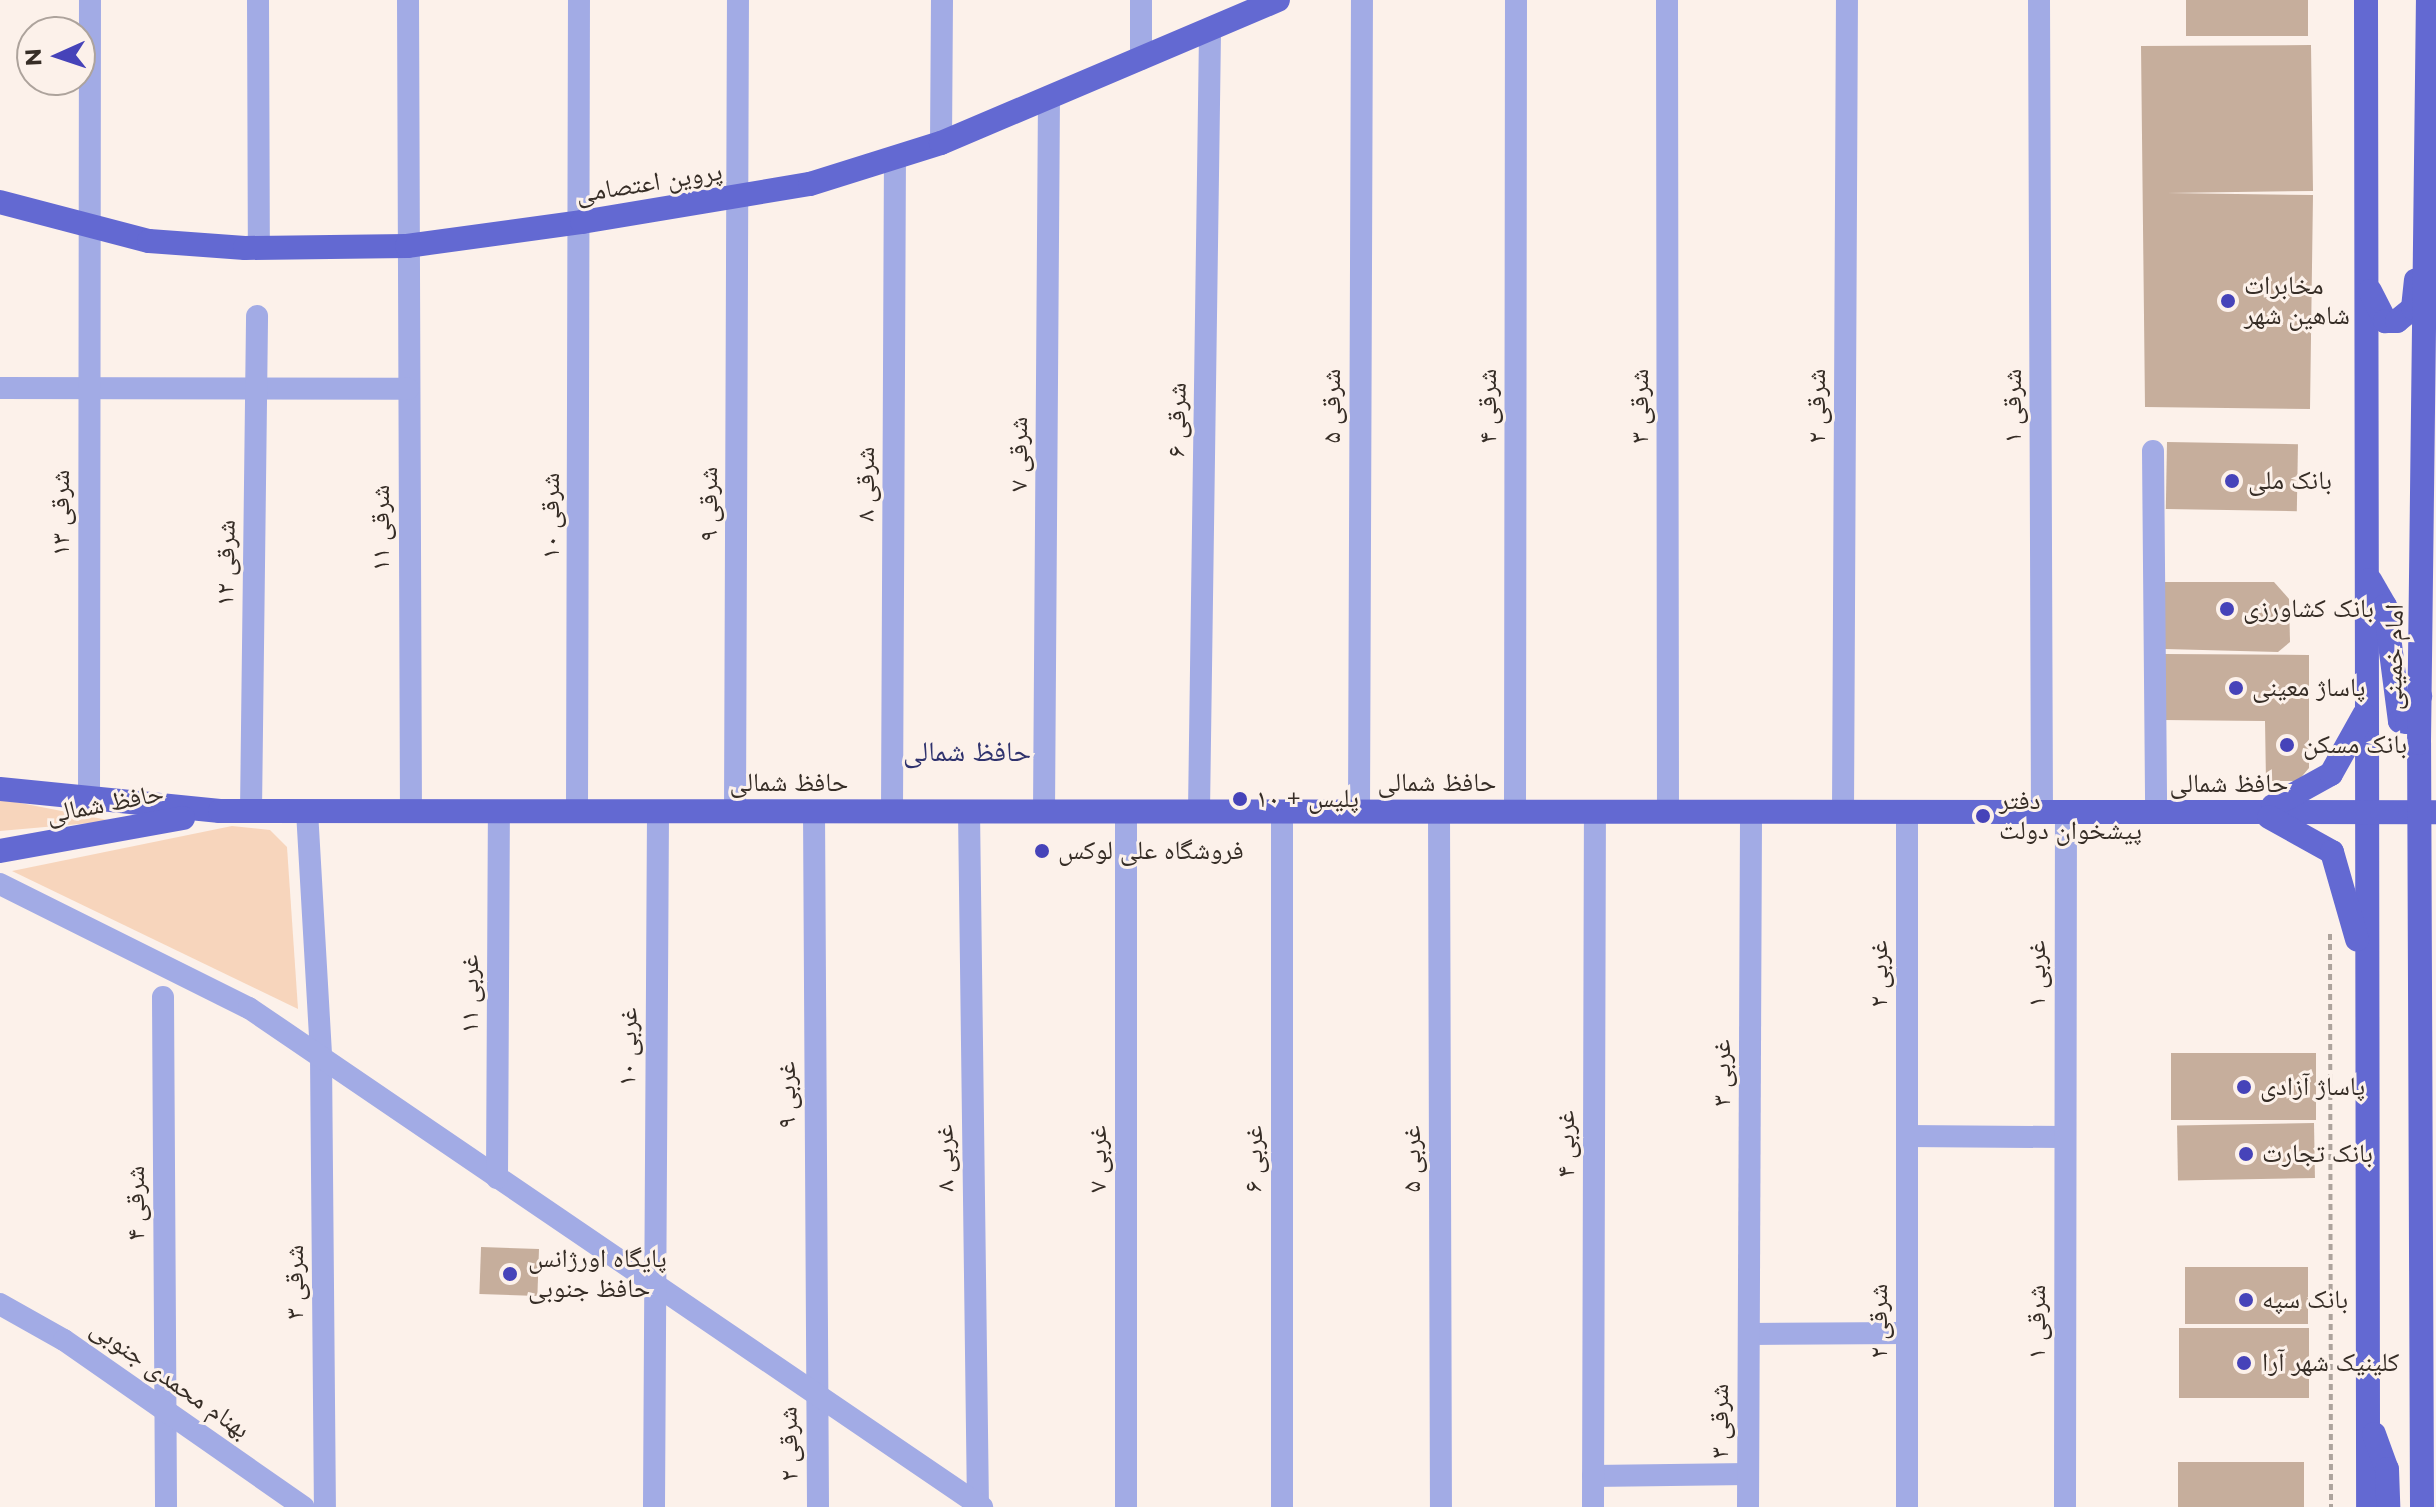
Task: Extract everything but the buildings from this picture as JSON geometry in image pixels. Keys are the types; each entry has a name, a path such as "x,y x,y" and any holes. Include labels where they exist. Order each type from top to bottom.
{"main road":[{"name":"پروین اعتصامی","path":"0,202 149,241 259,248 407,246 582,222 738,197 941,143 1278,0"},
{"name":"امام خمینی","path":"2366,0 2368,1507"},
{"name":"امام خمینی","path":"2422,1507 2421,897 2428,812 2428,691 2420,665 2432,469 2428,0"},
{"path":"2367,281 2385,321 2406,319 2430,225"},
{"path":"2368,578 2385,606 2400,721 2407,722 2428,691"},
{"path":"2255,812 2316,788 2344,758 2367,705"},
{"name":"حافظ شمالی","path":"0,789 89,803 220,811 2428,812"},
{"name":"حافظ شمالی","path":"0,851 220,811"},
{"path":"2255,812 2300,828 2332,852 2348,896 2367,999"},
{"path":"2421,897 2436,875"},
{"path":"2368,1421 2387,1469 2388,1507"}],"street":[{"name":"۱۳ شرقی","path":"89,803 90,0"},
{"path":"258,0 259,248"},
{"name":"۱۱ شرقی","path":"408,0 411,811"},
{"name":"شرقی ۱۰","path":"577,811 582,222 579,0"},
{"name":"شرقی ۹","path":"735,811 738,0"},
{"path":"941,143 942,0"},
{"path":"1141,0 1141,59"},
{"name":"۵ شرقی","path":"1359,811 1362,0"},
{"name":"۴ شرقی","path":"1515,811 1516,0"},
{"name":"۳ شرقی","path":"1667,0 1668,812"},
{"name":"۲ شرقی","path":"1843,812 1847,0"},
{"name":"۱ شرقی","path":"2039,0 2054,812"},
{"name":"۶ شرقی","path":"1199,811 1210,29"},
{"name":"۷ شرقی","path":"1044,811 1049,97"},
{"name":"۸ شرقی","path":"892,811 895,157"},
{"name":"۱۲ شرقی","path":"251,811 257,316"},
{"path":"0,388 408,389"},
{"path":"2153,451 2156,812"},
{"name":"۳ شرقی","path":"307,811 321,1057 325,1507"},
{"name":"۱۱ غربی","path":"497,1178 499,811"},
{"name":"۱۰ غربی","path":"654,1284 658,811"},
{"name":"۹ غربی","path":"814,811 816,1386"},
{"name":"۸ غربی","path":"969,811 979,1506"},
{"name":"۷ غربی","path":"1126,811 1126,1507"},
{"name":"۶ غربی","path":"1282,811 1282,1507"},
{"name":"۵ غربی","path":"1439,811 1441,1507"},
{"name":"۴ غربی","path":"1593,1476 1595,812"},
{"name":"۳ غربی","path":"1749,1334 1751,812"},
{"name":"۲ غربی","path":"1907,812 1907,1136"},
{"name":"۱ غربی","path":"2054,812 2065,1137"},
{"path":"0,884 249,1008 654,1284 816,1386 979,1506"},
{"name":"۴ شرقی","path":"163,997 165,1410"},
{"path":"1907,1136 2065,1137"},
{"name":"۲ شرقی","path":"1907,1136 1907,1507"},
{"name":"۱ شرقی","path":"2065,1137 2065,1507"},
{"path":"654,1284 654,1507"},
{"name":"بهنام محمدی جنوبی","path":"0,1304 165,1410 303,1507"},
{"path":"1749,1334 1907,1333"},
{"name":"۳ شرقی","path":"1748,1507 1749,1334"},
{"name":"۲ شرقی","path":"816,1386 818,1507"},
{"path":"165,1410 166,1507"},
{"path":"1593,1507 1593,1476 1748,1474"}],"path":[{"path":"2330,926 2331,1507"}],"shaded area":[{"path":"0,799 113,821 0,831"},
{"path":"232,826 270,830 287,847 298,1009 12,871"}],"place":[{"name":"مخابرات شاهین شهر","path":"2228,301"},
{"name":"بانک ملی","path":"2232,481"},
{"name":"بانک کشاورزی","path":"2227,609"},
{"name":"پاساژ معینی","path":"2236,688"},
{"name":"بانک مسکن","path":"2287,745"},
{"name":"پلیس + ۱۰","path":"1240,799"},
{"name":"دفتر پیشخوان دولت","path":"1983,816"},
{"name":"فروشگاه علی لوکس","path":"1042,851"},
{"name":"پاساژ آزادی","path":"2244,1087"},
{"name":"بانک تجارت","path":"2246,1154"},
{"name":"پایگاه اورژانس حافظ جنوبی","path":"510,1274"},
{"name":"بانک سپه","path":"2246,1300"},
{"name":"کلینیک شهر آرا","path":"2244,1363"}],"district":[{"name":"حافظ شمالی","path":"967,751"}]}
